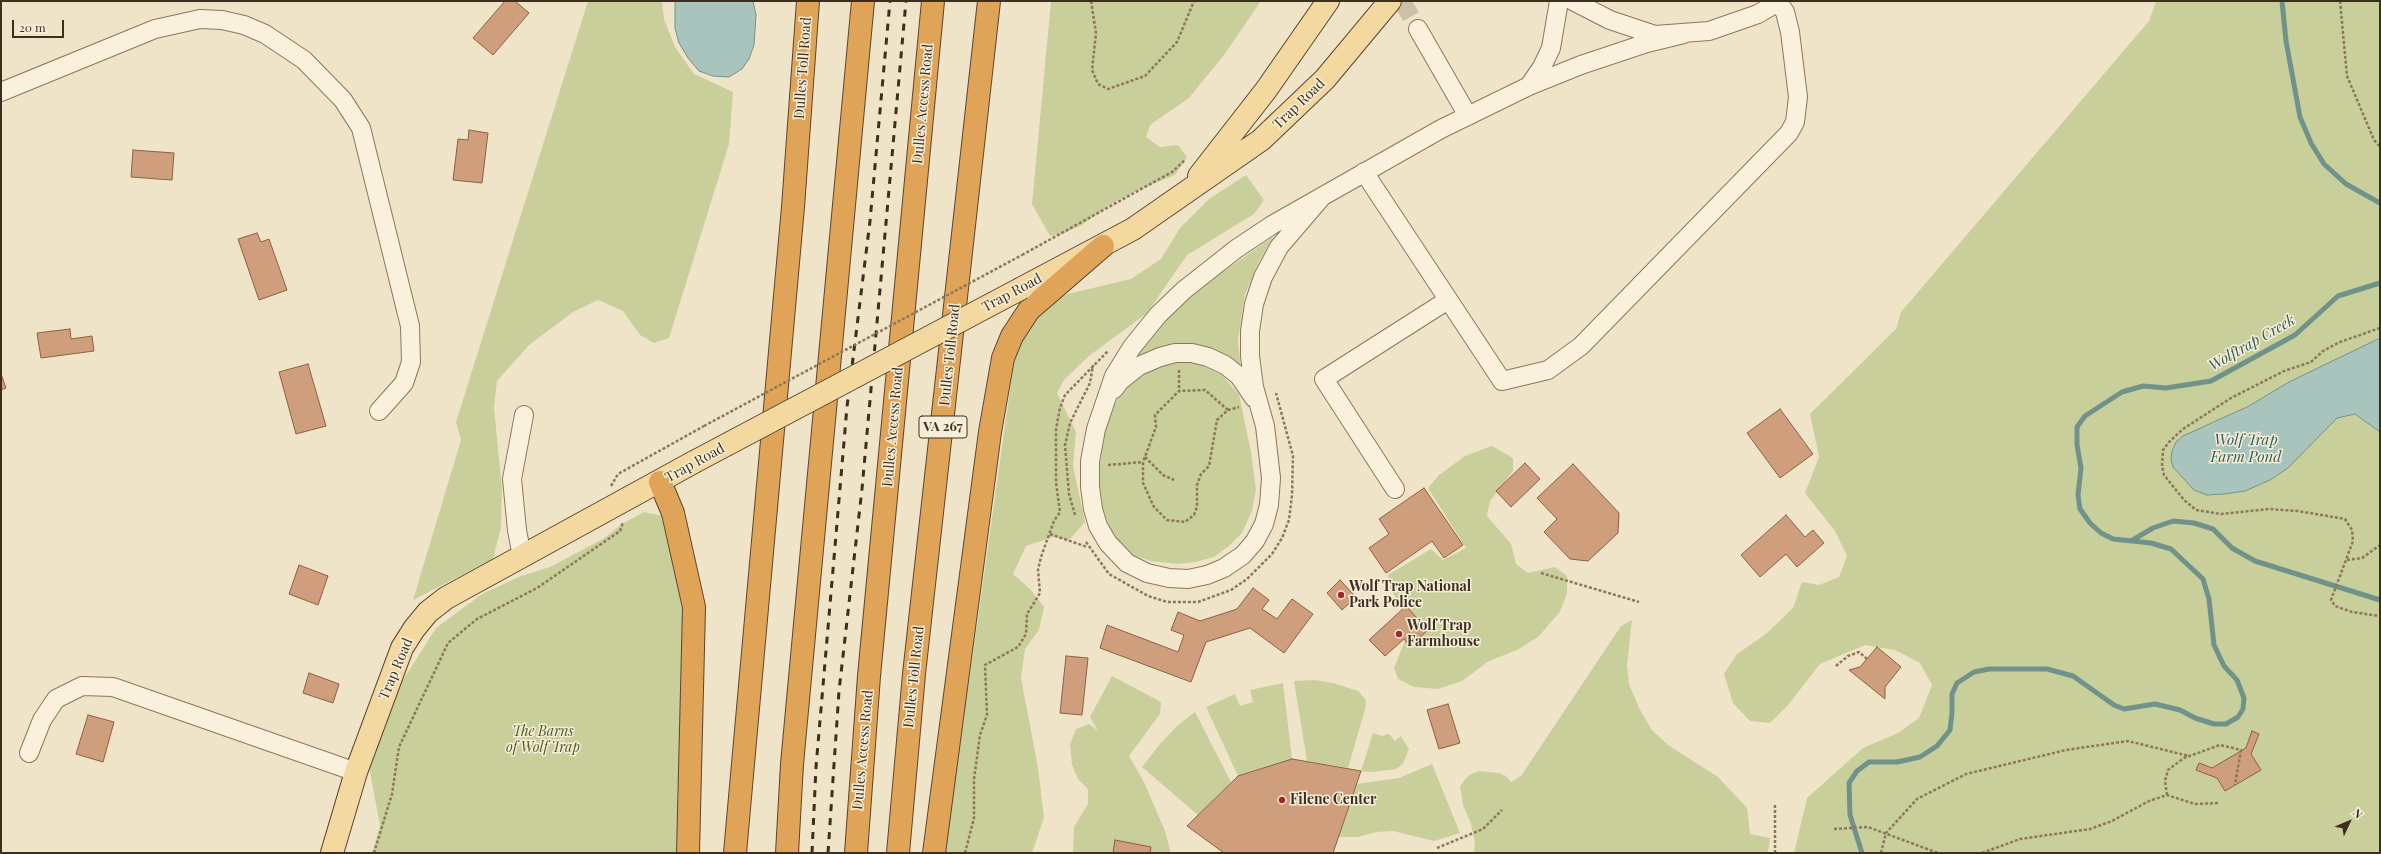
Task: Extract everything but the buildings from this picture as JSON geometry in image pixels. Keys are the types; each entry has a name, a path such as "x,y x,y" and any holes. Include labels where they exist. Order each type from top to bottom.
{"highway":[{"name":"Dulles Toll Road","path":"735,853 802,102 808,1"},
{"path":"787,853 792,764 862,1"},
{"name":"Dulles Access Road","path":"856,853 871,660 933,1"},
{"name":"Dulles Toll Road","path":"898,853 914,674 989,1"},
{"path":"934,853 990,432 1003,358 1012,336 1029,310 1103,246"},
{"path":"660,482 673,513 694,607 688,853"}],"main road":[{"name":"Trap Road","path":"1190,188 1266,90 1328,1"},
{"name":"Trap Road","path":"332,853 356,772 402,648 414,629 428,612 446,598 694,462 1103,246 1166,206 1261,140 1290,113 1356,45 1390,1"}],"street":[{"path":"1530,86 1542,67 1551,48 1559,1"},
{"path":"1364,172 1502,381 1548,370 1581,346 1789,133 1795,122 1798,97 1790,32 1785,12 1779,1 1758,14 1710,31 1656,35 1637,30 1585,9 1573,1"},
{"path":"1,92 155,29 200,19 227,21 265,34 304,60 343,100 361,128 410,326 411,362 404,383 378,411"},
{"path":"1418,29 1468,116"},
{"path":"1321,198 1279,247 1263,277 1254,304 1250,331 1250,356 1259,406 1266,434 1271,478 1270,505 1264,524 1255,541 1242,554 1224,568 1207,575 1188,579 1169,578 1147,573 1126,563 1111,547 1098,526 1090,487 1090,465 1096,428 1114,376 1132,347 1158,315 1184,290 1266,229 1364,172 1468,116 1530,86 1581,65 1684,34"},
{"path":"1395,489 1324,379 1448,300"},
{"path":"1105,402 1120,381 1139,366 1160,357 1178,353 1192,353 1208,357 1225,365 1239,376 1250,390 1259,406"},
{"path":"522,557 517,530 512,479 524,415"},
{"path":"29,753 42,720 56,699 82,686 105,687 113,688 356,772"}],"path":[{"path":"1091,1 1096,33 1092,70 1098,84 1108,89 1145,76 1177,42 1194,1"},
{"path":"2340,1 2347,76 2374,140 2380,147"},
{"path":"374,853 392,794 399,747 448,643 477,619 537,588 620,531 624,517 611,484 618,474 1172,172 1188,157"},
{"path":"2380,328 2340,342 2323,351 2311,362 2284,371 2242,392 2183,429 2163,450 2162,466 2164,475 2184,500 2196,510 2221,514 2268,509 2298,511 2345,519 2352,530 2353,541 2331,600 2335,606 2352,612 2380,616"},
{"path":"1178,353 1179,391"},
{"path":"1201,474 1197,485 1197,507 1194,515 1185,522 1167,520 1154,507 1147,495 1143,483 1143,462 1156,427 1155,415 1179,391 1206,390 1228,410"},
{"path":"1275,392 1288,432 1294,475 1289,520 1282,538"},
{"path":"1196,476 1201,474 1209,466 1217,420 1228,410 1243,406 1259,406"},
{"path":"1146,456 1163,475 1174,480"},
{"path":"1090,465 1143,462"},
{"path":"1050,534 1087,547"},
{"path":"2347,560 2362,558 2380,546"},
{"path":"1541,573 1639,602"},
{"path":"1836,666 1848,656 1860,652 1867,659"},
{"path":"1881,853 1886,833 1917,799 1966,774 2066,750 2128,741 2189,756"},
{"path":"2167,795 2165,781 2168,770 2189,756 2220,745 2241,750 2235,785"},
{"path":"1982,853 2020,839 2090,829 2112,822 2149,801 2167,795 2195,804 2219,803"},
{"path":"1775,803 1775,853"},
{"path":"1437,848 1483,829 1502,810"},
{"path":"1834,829 1868,827 1886,833 1919,848 1938,853"}],"green space":[{"path":"588,1 662,1 664,19 675,47 694,74 733,92 729,144 669,338 654,343 640,335 623,311 598,300 573,312 529,345 497,381 494,408 502,489 501,527 493,559 413,600 461,440 456,422"},
{"path":"1051,1 1261,1 1224,55 1189,98 1150,125 1146,137 1160,147 1178,145 1187,157 1175,175 1138,190 1111,204 1082,225 1062,234 1050,236 1032,204"},
{"path":"2156,1 2380,1 2380,338 2289,382 2249,406 2183,436 2176,442 2172,451 2207,495 2224,494 2245,491 2270,480 2337,418 2355,414 2380,432 2380,853 1794,853 1807,798 1863,748 1898,733 1919,718 1932,685 1920,663 1895,650 1865,645 1820,664 1788,705 1770,723 1750,721 1733,703 1724,674 1737,654 1766,634 1793,608 1802,582 1819,585 1839,577 1847,556 1835,531 1805,493 1819,457 1810,414 1896,329 1901,312 2149,21"},
{"path":"1246,175 1264,200 1254,214 1187,255 1147,313 1089,356 1064,380 1057,393 1076,432 1073,466 1085,522 1069,540 1053,537 1026,546 1013,574 1030,589 1044,607 1039,630 1025,649 1021,678 1038,768 1044,817 1032,853 945,853 1015,354 1026,330 1055,297 1131,279 1161,259 1180,228 1209,199"},
{"path":"1273,237 1259,261 1245,294 1238,340 1241,370 1172,346 1151,350 1132,360 1171,313 1198,289"},
{"path":"1186,361 1198,363 1223,376 1239,395 1251,452 1256,490 1252,511 1242,533 1229,546 1214,557 1196,562 1178,564 1151,561 1130,554 1119,543 1111,531 1102,507 1099,475 1102,441 1112,409 1122,392 1134,380 1146,372 1170,363"},
{"path":"1492,446 1513,458 1513,471 1490,501 1487,516 1511,544 1516,564 1528,573 1555,567 1567,576 1567,593 1560,612 1538,637 1517,650 1489,661 1462,681 1438,689 1414,687 1398,679 1394,668 1410,628 1406,615 1390,588 1388,575 1431,549 1443,560 1466,548 1428,488 1439,475 1465,456"},
{"name":"The Barns of Wolf Trap","path":"644,512 663,516 679,581 683,619 678,853 372,853 380,826 369,766 396,691 436,628 482,594 521,576 550,567 603,539 622,524"},
{"path":"1632,620 1627,665 1629,684 1640,710 1652,730 1668,745 1718,777 1747,808 1750,834 1770,838 1768,853 1474,853 1475,842 1471,824 1463,805 1460,786 1469,775 1479,771 1499,773 1506,776 1511,782 1521,776 1621,626"},
{"path":"1112,676 1161,702 1160,714 1129,756 1144,782 1165,831 1171,853 1073,853 1074,827 1088,804 1088,789 1078,779 1072,765 1070,744 1076,729 1089,724 1098,731 1090,717"},
{"path":"1315,680 1333,683 1358,691 1365,699 1366,706 1348,768 1307,761 1294,681"},
{"path":"1283,683 1292,759 1238,776 1206,707 1235,694 1240,706 1253,702 1250,690"},
{"path":"1195,712 1231,782 1198,815 1142,767 1160,744 1178,725"},
{"path":"1373,733 1382,736 1389,734 1395,741 1401,736 1409,749 1403,764 1396,769 1372,772 1361,771"},
{"path":"1432,764 1460,833 1434,841 1393,831 1377,832 1358,837 1338,837 1357,784 1399,778"}],"water":[{"path":"675,1 753,1 756,15 754,45 749,59 742,69 729,77 713,76 699,71 688,58 679,43 675,28"},
{"name":"Wolf Trap Farm Pond","path":"2380,338 2380,432 2355,414 2337,418 2288,468 2270,480 2245,491 2207,495 2194,490 2173,467 2171,459 2172,451 2176,442 2183,436 2249,406 2289,382"}],"waterway":[{"name":"Wolftrap Creek","path":"2282,1 2286,41 2300,117 2311,143 2324,164 2346,184 2380,203"},
{"name":"Wolftrap Creek","path":"1862,853 1850,815 1849,783 1857,771 1869,762 1897,762 1920,757 1937,746 1950,730 1952,694 1957,683 1974,672 1989,669 2047,669 2073,676 2114,705 2124,709 2155,704 2180,710 2195,718 2214,724 2226,724 2238,717 2243,709 2244,698 2237,680 2224,666 2214,645 2209,599 2203,579 2171,549 2151,543 2113,539 2101,533 2090,523 2080,509 2078,495 2081,468 2077,445 2077,427 2085,416 2122,392 2143,386 2166,388 2211,381 2295,335 2338,296 2380,283"},
{"path":"2131,541 2153,528 2173,521 2194,523 2213,529 2232,548 2255,561 2380,600"}],"tunnel":[{"path":"1402,1 1418,29"}],"railway":[{"path":"812,853 816,767 847,407 870,221 890,1"},
{"path":"828,853 839,691 862,489 906,1"}],"place":[{"name":"Wolf Trap National Park Police","path":"1341,595"},
{"name":"Wolf Trap Farmhouse","path":"1399,634"},
{"name":"Filene Center","path":"1282,800"}]}
